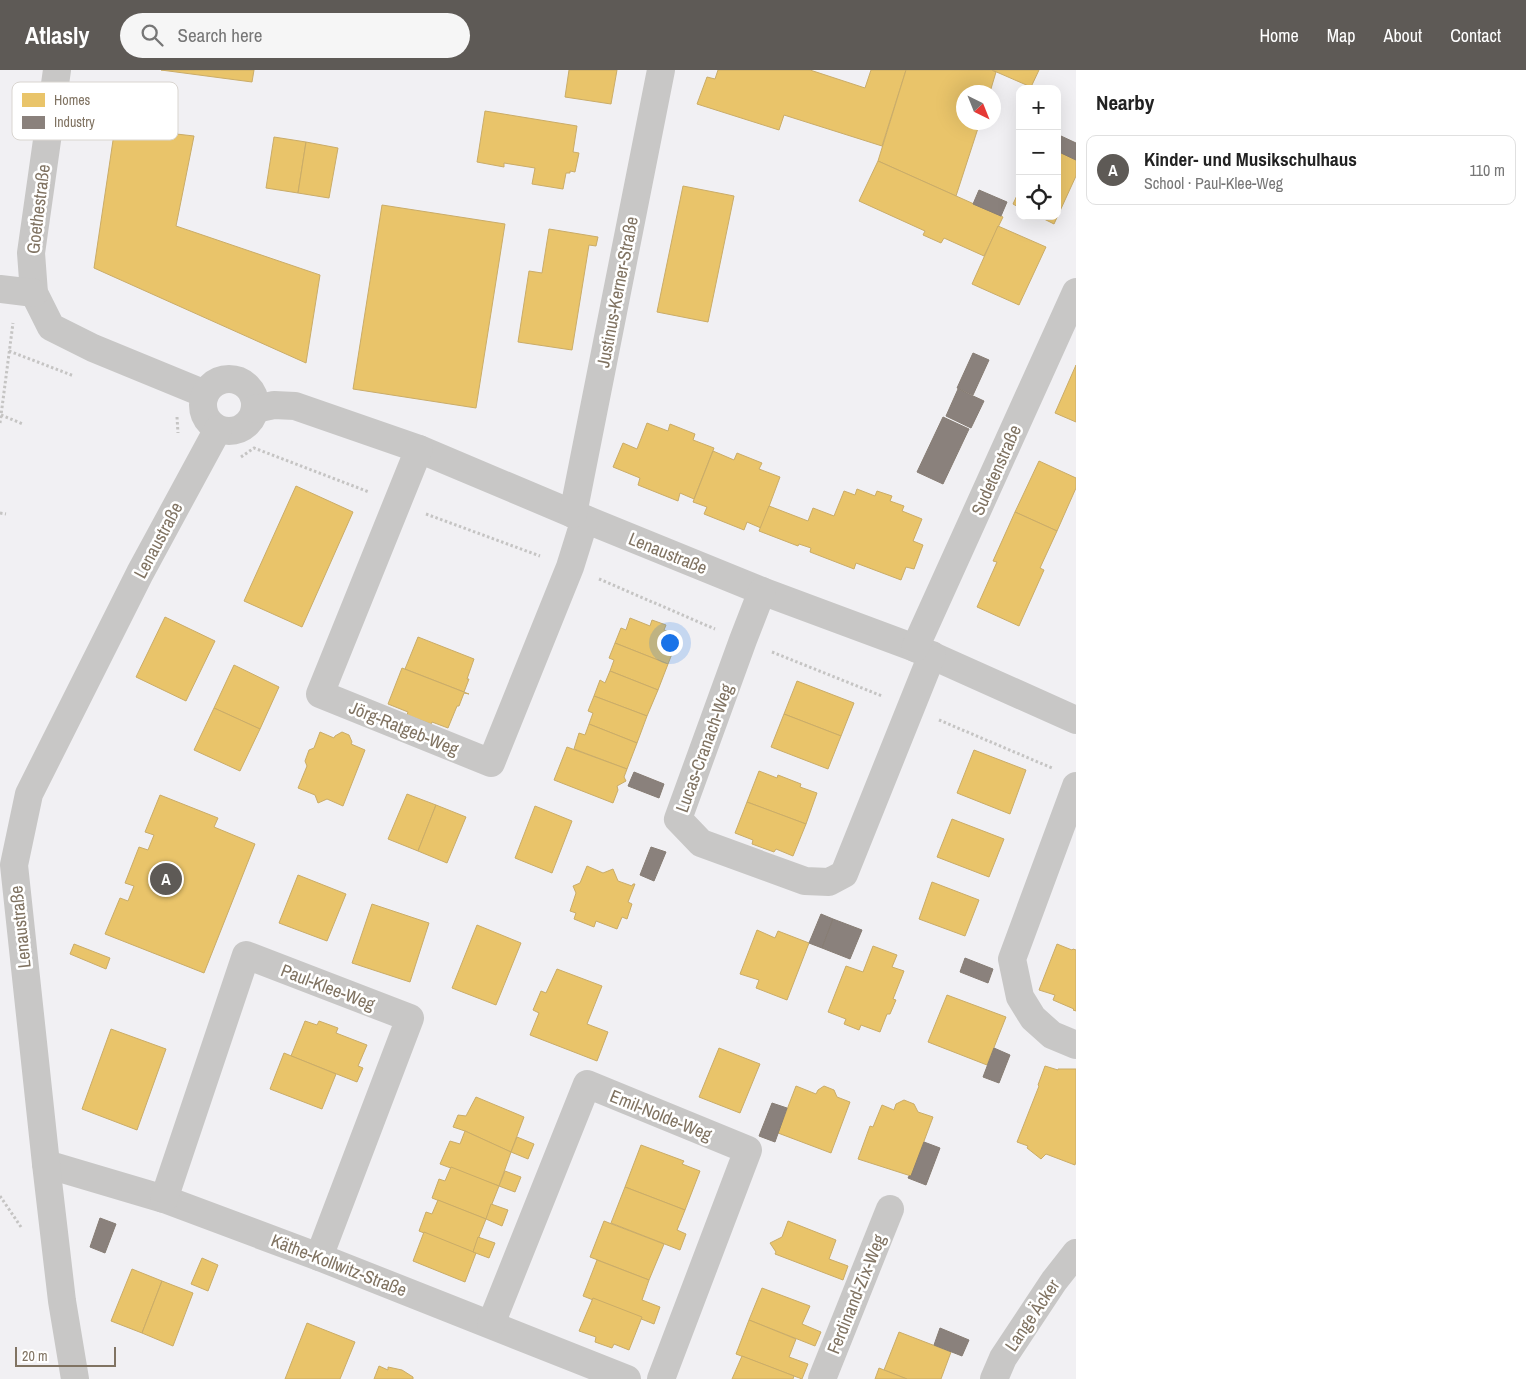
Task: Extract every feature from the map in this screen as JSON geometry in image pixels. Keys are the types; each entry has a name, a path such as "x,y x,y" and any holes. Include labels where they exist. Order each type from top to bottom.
{"street":[{"name":"Justinus-Kerner-Straße","path":"579,517 661,70"},
{"name":"Goethestraße","path":"47,140 31,253 34,293 51,327 93,348 205,394"},
{"path":"0,289 34,293"},
{"name":"Sudetenstraße","path":"924,652 1076,292"},
{"path":"224,378 233,378 241,380 253,392 255,410 253,417 241,428 234,431 218,429 211,424 203,410 203,402 209,386 224,378"},
{"name":"Lenaustraße","path":"255,410 274,405 295,406 419,449 579,517 762,591 924,652 1076,720"},
{"name":"Lenaustraße","path":"75,1379 62,1301 14,865 29,794 136,581 218,429"},
{"name":"Jörg-Ratgeb-Weg","path":"419,449 320,694 491,763 570,567 579,517"},
{"name":"Lucas-Cranach-Weg","path":"762,591 742,640 678,819 701,843 805,881 830,882 844,874 911,708 924,652"},
{"path":"1067,778 1012,959 1020,997 1033,1018 1052,1035 1076,1044"},
{"name":"Paul-Klee-Weg","path":"164,1199 246,955 410,1018 319,1257"},
{"name":"Emil-Nolde-Weg","path":"491,1324 587,1084 748,1150 661,1379"},
{"name":"Käthe-Kollwitz-Straße","path":"46,1164 164,1199 319,1257 627,1379"},
{"name":"Ferdinand-Zix-Weg","path":"822,1379 890,1209"},
{"name":"Lange Äcker","path":"994,1379 1003,1358 1023,1327 1054,1281 1076,1253"}],"path":[{"path":"0,423 14,317 34,293"},
{"path":"9,351 80,378"},
{"path":"1,414 23,424"},
{"path":"177,417 179,450 216,472 254,448 398,504 570,567 742,640 911,708 1067,778"},
{"path":"0,513 6,514"}],"building: Homes":[{"path":"161,70 254,70 252,82"},
{"path":"569,70 617,70 611,104 565,97"},
{"path":"718,70 810,70 865,88 871,70 906,70 882,146 784,115 779,130 697,104 707,77 715,79"},
{"path":"906,70 992,70 996,72 992,85 956,85 956,130 977,130 956,196 878,161"},
{"path":"992,70 1039,70 1032,85 1026,85"},
{"path":"485,111 577,126 573,152 579,153 575,172 570,171 570,173 566,173 563,189 532,184 535,168 504,163 504,167 477,162"},
{"path":"178,134 194,136 176,226 320,275 306,363 94,268 113,140 178,140"},
{"path":"274,137 306,142 298,193 266,188"},
{"path":"306,142 338,148 329,198 298,193"},
{"path":"1061,153 1076,160 1076,176 1061,209"},
{"path":"878,161 1003,217 984,256 944,238 941,243 923,235 925,231 859,201"},
{"path":"683,186 734,196 708,322 657,312"},
{"path":"382,205 505,224 476,408 353,389"},
{"path":"1046,220 1056,220 1054,224"},
{"path":"998,226 1046,247 1019,305 972,284"},
{"path":"549,229 598,237 596,246 589,245 572,350 518,342 529,271 542,273"},
{"path":"1076,365 1076,422 1055,413"},
{"path":"647,423 668,431 670,424 695,434 693,440 714,448 694,499 680,493 678,501 638,485 640,478 613,467 623,443 637,449"},
{"path":"713,451 734,460 737,453 762,463 759,469 780,477 761,528 747,522 744,530 704,514 707,507 693,502"},
{"path":"1039,461 1076,478 1076,488 1057,531 1015,512"},
{"path":"296,486 353,512 302,627 244,601"},
{"path":"857,489 875,496 877,491 892,496 890,501 904,506 902,511 922,519 913,541 923,545 914,569 906,567 901,580 856,563 854,569 810,552 811,548 799,544 798,546 759,531 769,506 808,521 813,508 834,516 844,491 855,495"},
{"path":"1015,512 1057,531 1040,568 1044,570 1019,626 977,607 997,562 993,561"},
{"path":"165,617 215,641 186,701 136,677"},
{"path":"630,618 650,626 652,620 666,625 664,630 679,636 668,664 615,643 621,628 626,630"},
{"path":"418,637 474,659 464,692 405,669"},
{"path":"615,643 668,664 658,690 610,671 614,660 609,658"},
{"path":"234,665 279,687 260,729 214,708"},
{"path":"402,668 469,694 464,693 448,728 407,715 408,712 388,704"},
{"path":"610,671 658,690 647,716 594,696 600,680 605,683"},
{"path":"797,681 854,703 841,736 784,714"},
{"path":"594,696 647,716 637,743 589,724 593,713 588,711"},
{"path":"214,708 260,729 240,771 194,750"},
{"path":"784,714 841,736 828,769 771,747"},
{"path":"589,724 637,743 627,769 574,749 579,733 585,735"},
{"path":"320,732 334,738 342,732 349,735 351,744 365,750 343,806 327,799 318,803 315,795 298,788 307,766 305,761 309,750 314,748"},
{"path":"567,747 627,769 624,777 626,781 617,786 618,790 613,803 554,780"},
{"path":"974,750 1026,770 1010,814 957,793"},
{"path":"759,771 777,778 778,775 801,784 800,787 817,793 806,824 747,802"},
{"path":"407,794 436,805 418,851 388,839"},
{"path":"160,795 218,818 214,827 255,844 204,973 105,934 120,898 128,901 134,886 125,883 139,847 148,850 154,835 145,832"},
{"path":"747,802 806,824 793,856 776,849 774,852 752,844 753,840 735,833"},
{"path":"436,805 466,817 447,863 418,851"},
{"path":"535,806 572,821 552,873 515,858"},
{"path":"952,819 1004,839 989,877 937,857"},
{"path":"587,866 603,873 613,869 618,881 632,886 635,884 628,902 632,904 627,919 622,917 617,929 596,921 594,927 574,919 576,913 570,911 576,893 573,886 580,883"},
{"path":"298,875 346,894 327,941 279,923"},
{"path":"932,882 979,900 965,936 919,919"},
{"path":"372,904 429,923 410,982 352,963"},
{"path":"477,925 521,943 496,1005 452,988"},
{"path":"757,930 775,938 778,931 809,943 787,1000 756,988 759,980 740,974"},
{"path":"74,944 110,958 106,969 70,954"},
{"path":"1057,944 1076,950 1076,1011 1053,1000 1055,995 1039,990"},
{"path":"873,946 897,955 892,967 904,971 893,999 896,1000 890,1014 887,1014 880,1032 861,1025 859,1030 844,1024 846,1019 828,1012 846,966 863,972"},
{"path":"557,969 602,986 587,1024 608,1032 597,1061 530,1035 539,1013 533,1010 541,991 546,993"},
{"path":"947,995 1006,1017 987,1065 928,1042"},
{"path":"305,1021 317,1025 319,1021 338,1028 336,1033 367,1045 358,1066 363,1068 357,1082 291,1056"},
{"path":"111,1029 166,1049 137,1130 82,1109"},
{"path":"719,1048 760,1064 740,1113 699,1097"},
{"path":"284,1053 336,1074 322,1109 270,1089"},
{"path":"1045,1066 1058,1070 1076,1069 1075,1165 1046,1154 1041,1159 1027,1148 1028,1146 1017,1142"},
{"path":"796,1086 816,1094 824,1086 834,1090 837,1097 850,1102 831,1153 778,1133"},
{"path":"476,1097 524,1117 511,1152 453,1127 458,1115 466,1116"},
{"path":"904,1100 914,1104 918,1112 933,1117 911,1176 858,1159 870,1126 873,1127 882,1105 894,1110 896,1104"},
{"path":"465,1131 511,1152 499,1186 440,1164 450,1141 460,1144"},
{"path":"517,1137 534,1144 528,1159 511,1152"},
{"path":"641,1145 684,1161 682,1164 700,1171 685,1210 625,1187"},
{"path":"451,1167 499,1186 486,1219 432,1198 439,1179 445,1181"},
{"path":"505,1171 521,1177 515,1192 499,1186"},
{"path":"625,1187 685,1210 677,1230 686,1234 680,1250 611,1223"},
{"path":"438,1200 486,1219 473,1252 419,1231 426,1212 432,1214"},
{"path":"491,1204 508,1210 502,1226 486,1219"},
{"path":"604,1221 664,1244 649,1280 590,1257"},
{"path":"788,1221 836,1240 829,1259 848,1266 843,1280 775,1254 776,1252 770,1243 782,1237"},
{"path":"424,1232 476,1253 465,1282 413,1261"},
{"path":"478,1237 495,1243 489,1258 473,1252"},
{"path":"202,1258 218,1265 208,1291 191,1284"},
{"path":"597,1260 649,1280 642,1300 660,1307 654,1324 583,1296"},
{"path":"132,1269 162,1281 142,1333 111,1321"},
{"path":"162,1281 193,1293 173,1346 142,1333"},
{"path":"762,1288 810,1306 802,1324 821,1332 815,1346 749,1320"},
{"path":"593,1298 642,1317 629,1350 614,1344 612,1348 595,1342 596,1337 579,1331"},
{"path":"749,1320 796,1339 789,1357 808,1364 802,1379 736,1354"},
{"path":"307,1323 355,1342 340,1379 285,1379"},
{"path":"899,1332 951,1352 941,1379 907,1379 884,1370"},
{"path":"742,1356 794,1376 793,1379 732,1379"},
{"path":"379,1366 388,1370 388,1367 402,1370 413,1377 413,1379 374,1379"},
{"path":"879,1368 884,1370 907,1379 875,1379"}],"building: Industry":[{"path":"1061,136 1076,143 1076,160 1061,153"},
{"path":"979,190 1007,202 1001,216 973,204"},
{"path":"973,353 989,360 973,395 957,388"},
{"path":"958,389 984,401 971,428 946,416"},
{"path":"943,417 969,429 943,484 917,472"},
{"path":"634,772 664,784 659,798 628,786"},
{"path":"651,847 666,852 654,881 640,875"},
{"path":"821,914 833,919 822,948 809,943"},
{"path":"833,919 862,930 850,959 822,948"},
{"path":"965,958 993,969 988,983 960,972"},
{"path":"994,1048 1010,1055 999,1083 983,1077"},
{"path":"772,1103 787,1108 775,1142 759,1136"},
{"path":"924,1142 940,1148 926,1185 908,1178 911,1176"},
{"path":"100,1218 116,1224 105,1253 90,1247"},
{"path":"940,1328 969,1340 962,1356 934,1345"}],"place":[{"name":"Kinder- und Musikschulhaus","path":"166,879"}]}
